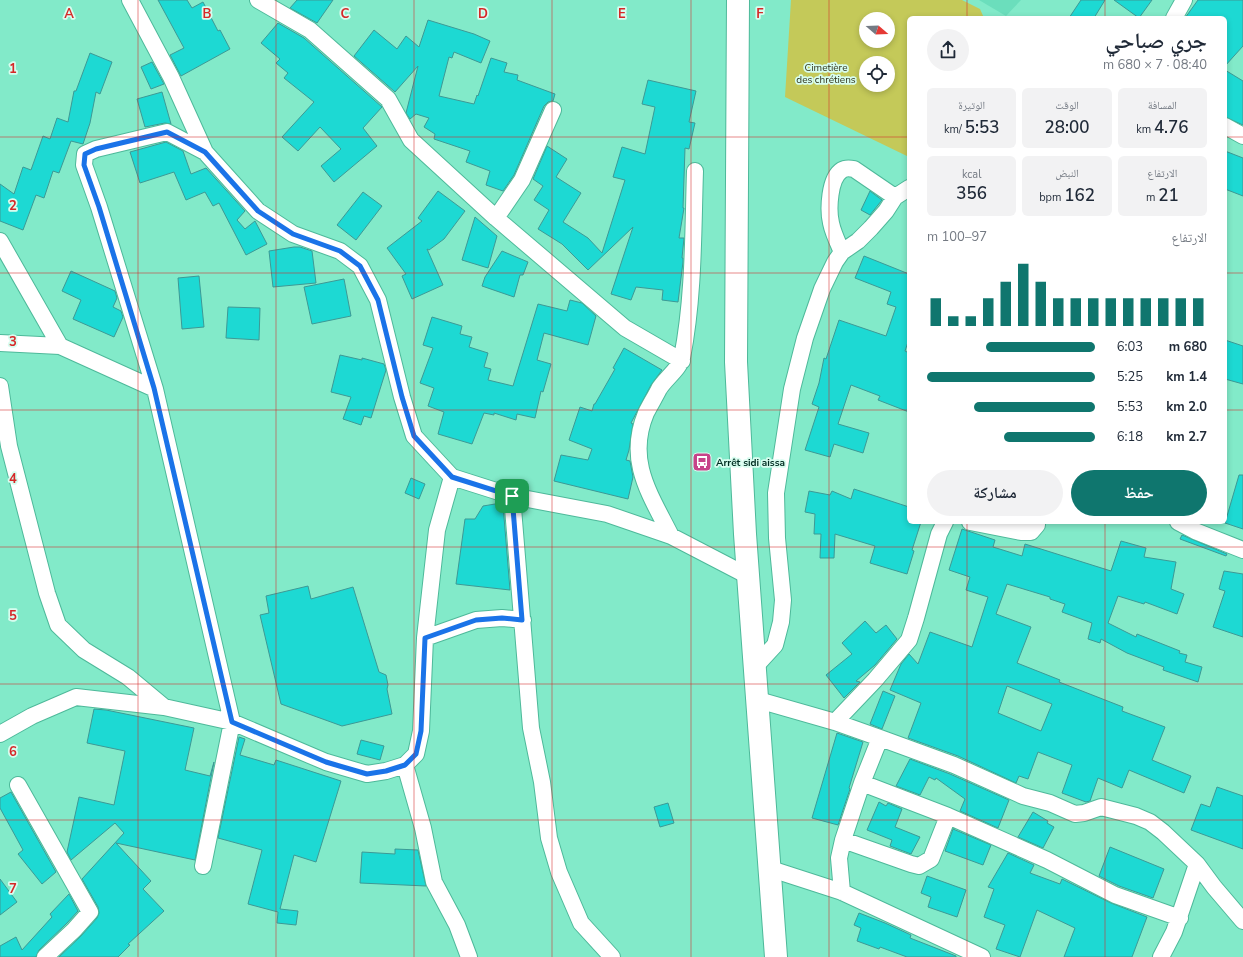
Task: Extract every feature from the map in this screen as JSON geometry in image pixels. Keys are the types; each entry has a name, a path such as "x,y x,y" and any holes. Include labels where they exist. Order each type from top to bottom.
{"main road":[{"path":"738,0 736,362 754,668 758,700 771,869 776,957"}],"street":[{"path":"130,0 171,77 205,152 258,211 293,234 340,251 360,266 378,300 402,397 414,436 452,477 512,496 607,514 671,536 748,576"},
{"path":"258,0 310,30 388,99 411,140 496,218 625,328 682,361"},
{"path":"1175,16 1184,0"},
{"path":"496,218 522,180 553,110"},
{"path":"1227,127 1243,136"},
{"path":"203,866 232,722 154,388 99,207 84,165 85,154 96,149 167,132 205,152"},
{"path":"842,252 832,229 830,214 830,198 834,178 842,170 848,168 854,169 895,197"},
{"path":"671,536 648,492 641,473 638,453 640,432 646,413 661,385 682,361 690,306 695,171"},
{"path":"754,668 775,645 781,622 783,600 777,538 776,493 792,388 805,338 822,288 835,262 842,252 858,241 871,228 886,211 895,197 907,189"},
{"path":"0,241 60,346"},
{"path":"0,344 60,346 154,388"},
{"path":"0,386 4,432 9,446 47,593 58,625 84,650 128,677 164,707"},
{"path":"0,734 32,716 76,697 164,707 232,722 326,762 367,774 386,771 405,765 416,754 421,731 425,638 437,530 452,477"},
{"path":"512,496 531,728 542,782 549,838 559,872 581,923 612,957"},
{"path":"835,722 875,680 909,640 939,534 944,524"},
{"path":"980,524 1021,532 1031,532 1037,524"},
{"path":"1182,524 1195,531 1243,550"},
{"path":"425,638 476,620 502,618 522,620"},
{"path":"758,700 835,722 880,738 954,765 1023,796 1050,803 1075,814 1102,807 1136,816 1150,822 1163,832 1197,864 1214,887 1243,921"},
{"path":"842,892 839,858 843,840 862,784 880,738"},
{"path":"405,765 423,828 434,882 457,925 469,957"},
{"path":"862,784 948,816 1047,860 1115,895 1180,918"},
{"path":"18,785 90,912 74,930 45,957"},
{"path":"843,840 919,866 932,859 948,816"},
{"path":"1161,957 1180,918 1197,864"},
{"path":"771,869 842,892 963,953 982,957"}],"shaded area":[{"path":"979,0 1021,0 1006,16"}],"green space":[{"name":"Cimetière des chrétiens","path":"791,0 962,0 980,9 983,16 907,16 907,156 785,97"}],"building":[{"path":"158,0 187,0 192,8 203,2 218,31 220,30 230,49 181,76 170,55 184,48"},
{"path":"297,0 333,0 317,23 290,8"},
{"path":"1081,0 1105,0 1095,16 1070,16"},
{"path":"1114,0 1152,0 1140,16 1136,16"},
{"path":"1198,0 1243,0 1243,46 1227,64 1227,16 1186,16"},
{"path":"428,20 474,34 490,41 481,63 454,52 452,58 449,57 439,96 474,104 491,58 507,63 504,72 518,75 517,80 555,94 553,101 548,102 544,106 514,175 503,191 486,185 490,171 466,162 470,151 434,139 435,134 424,127 429,118 416,114 410,119 406,113 418,66 395,92 354,56 374,30 397,49 406,36 419,47"},
{"path":"278,23 304,38 382,107 363,128 377,146 334,182 321,166 341,149 320,127 298,151 282,137 314,102 284,78 288,73 276,63 280,59 261,43"},
{"path":"90,53 112,62 100,94 96,92 90,123 83,144 71,141 59,173 53,171 44,198 36,195 23,230 0,221 0,184 14,194 23,167 31,170 43,136 50,139 57,118 68,122 74,91 76,91"},
{"path":"152,62 164,84 151,89 141,67"},
{"path":"1227,71 1243,81 1243,125 1227,118"},
{"path":"648,80 696,91 689,122 695,123 689,149 685,148 684,208 679,238 684,238 683,262 678,302 662,300 663,290 636,287 631,300 611,294 633,227 588,270 562,244 538,229 549,210 534,200 543,186 533,179 547,146 567,159 556,177 581,193 563,222 588,238 602,253 625,180 613,177 622,147 645,154 655,107 642,104"},
{"path":"162,92 171,124 165,123 145,127 137,99"},
{"path":"166,142 183,151 191,174 206,168 245,211 237,220 245,229 255,221 267,244 246,255 219,203 213,206 205,192 186,200 174,172 140,183 130,152"},
{"path":"1227,152 1243,158 1243,196 1227,190"},
{"path":"438,191 465,211 444,239 429,250 427,249 443,285 412,299 402,276 406,274 387,248 422,221 418,218"},
{"path":"870,191 882,200 870,215 861,210"},
{"path":"363,192 382,206 356,240 337,225"},
{"path":"475,217 497,236 488,268 462,260"},
{"path":"300,247 312,251 316,283 273,287 269,251"},
{"path":"502,251 528,262 523,275 520,275 514,297 482,286 485,277"},
{"path":"864,256 907,273 907,345 905,351 907,352 907,411 878,400 880,396 851,385 838,424 869,433 863,453 834,444 830,457 805,450 819,407 812,404 819,383 824,358 826,359 839,320 886,336 896,307 887,304 891,292 855,278"},
{"path":"71,271 115,291 117,298 113,307 121,311 123,317 114,337 73,319 81,300 62,291"},
{"path":"199,276 204,327 182,329 178,278"},
{"path":"344,279 351,316 312,324 304,287"},
{"path":"570,300 582,303 596,316 588,345 544,333 537,360 551,364 543,392 541,391 535,418 517,414 516,420 494,413 494,415 484,413 472,444 438,434 444,412 428,406 434,388 420,383 433,348 423,345 432,317 462,326 460,334 472,337 469,347 488,353 484,367 491,369 488,380 513,386 538,304 567,311"},
{"path":"228,307 260,308 259,340 226,338"},
{"path":"1227,341 1243,346 1243,384 1227,380"},
{"path":"624,348 662,370 651,385 631,423 633,424 626,460 630,461 633,477 628,499 554,481 561,455 588,460 592,449 569,440 580,407 592,411 594,404 615,369 613,368"},
{"path":"340,355 362,360 362,358 384,364 386,370 371,418 364,416 361,425 343,419 351,397 331,392"},
{"path":"1239,475 1243,475 1243,529 1227,524 1227,516"},
{"path":"411,478 425,484 419,499 405,493"},
{"path":"854,489 907,506 907,524 920,524 912,550 914,551 907,574 870,563 875,546 835,534 834,558 820,558 821,534 814,534 815,514 805,512 809,491 830,495 832,491 851,499"},
{"path":"495,504 503,505 510,590 456,584 465,519 475,519 483,506"},
{"path":"962,529 995,540 993,547 1022,556 1025,544 1111,571 1121,541 1146,548 1144,557 1176,562 1171,589 1184,594 1177,614 1145,602 1144,604 1118,596 1108,623 1136,637 1137,634 1180,651 1179,653 1187,655 1185,662 1202,667 1198,682 1163,670 1164,667 1127,653 1101,639 1100,643 1088,639 1092,623 1062,612 1065,604 1050,599 1050,597 1007,584 996,614 1031,627 1017,663 1060,680 1059,682 1123,707 1122,711 1165,727 1152,760 1191,776 1184,793 1129,770 1122,788 1098,778 1090,801 1086,802 1062,793 1072,765 1038,752 1028,779 1019,776 1016,783 958,756 908,738 921,703 890,690 901,664 909,654 918,664 930,632 972,647 988,597 966,590 970,577 949,570","holes":["1007,686 1052,704 1041,731 998,713"]},
{"path":"1182,535 1227,554 1226,556 1180,539"},
{"path":"1224,571 1243,574 1243,637 1213,627 1225,591 1219,589"},
{"path":"308,586 311,599 353,587 379,672 386,675 392,714 342,726 281,704 260,615 269,613 266,596"},
{"path":"865,621 876,633 886,625 897,639 875,665 856,681 860,682 844,698 826,675 852,654 842,643"},
{"path":"883,691 895,696 882,729 870,724"},
{"path":"94,709 106,710 194,728 185,770 210,776 214,762 195,860 116,843 151,881 143,889 164,911 128,944 130,945 118,957 59,957 81,936 97,918 99,913 98,907 82,879 124,833 115,823 71,860 67,852 79,797 114,805 125,751 87,743"},
{"path":"837,733 863,742 838,825 812,818"},
{"path":"239,737 245,739 240,755 274,765 276,760 341,781 316,862 294,855 280,909 298,911 296,925 277,923 278,912 248,904 262,850 218,838"},
{"path":"361,740 384,746 380,760 357,754"},
{"path":"910,759 950,774 1009,800 998,828 960,811 965,799 936,778 935,780 929,777 920,795 896,786"},
{"path":"1217,787 1243,796 1243,849 1191,830 1201,804 1210,807"},
{"path":"11,792 56,872 42,884 18,854 23,850 0,808 0,798"},
{"path":"879,802 886,806 888,803 902,809 895,827 920,837 911,854 890,846 892,840 867,830"},
{"path":"668,803 674,823 660,827 654,807"},
{"path":"1033,812 1048,821 1047,823 1054,827 1043,848 1018,837"},
{"path":"953,829 991,845 983,865 945,851"},
{"path":"1110,847 1164,869 1153,898 1119,886 1099,876"},
{"path":"395,849 418,850 426,886 360,883 362,852 395,854"},
{"path":"1008,853 1034,865 1030,873 1060,884 1062,879 1111,903 1147,917 1132,957 1064,957 1075,928 1037,910 1020,957 996,949 1005,925 984,917 994,889 988,887"},
{"path":"927,876 966,890 957,917 928,907 931,897 921,893"},
{"path":"0,879 17,902 0,915"},
{"path":"69,894 78,911 39,950 36,957 0,957 0,946 16,937 22,950 52,917 50,914"},
{"path":"859,913 911,935 910,938 956,957 907,957 880,947 879,949 857,941 861,928 854,925"}],"place":[{"name":"Arrêt sidi aissa","path":"702,462"}],"route":[{"path":"167,132 205,152 258,211 293,234 340,251 360,266 378,300 402,397 414,436 452,477 512,496 522,620 502,618 476,620 425,638 421,731 416,754 405,765 386,771 367,774 326,762 232,722 154,388 99,207 84,165 85,154 96,149 167,132"}]}
